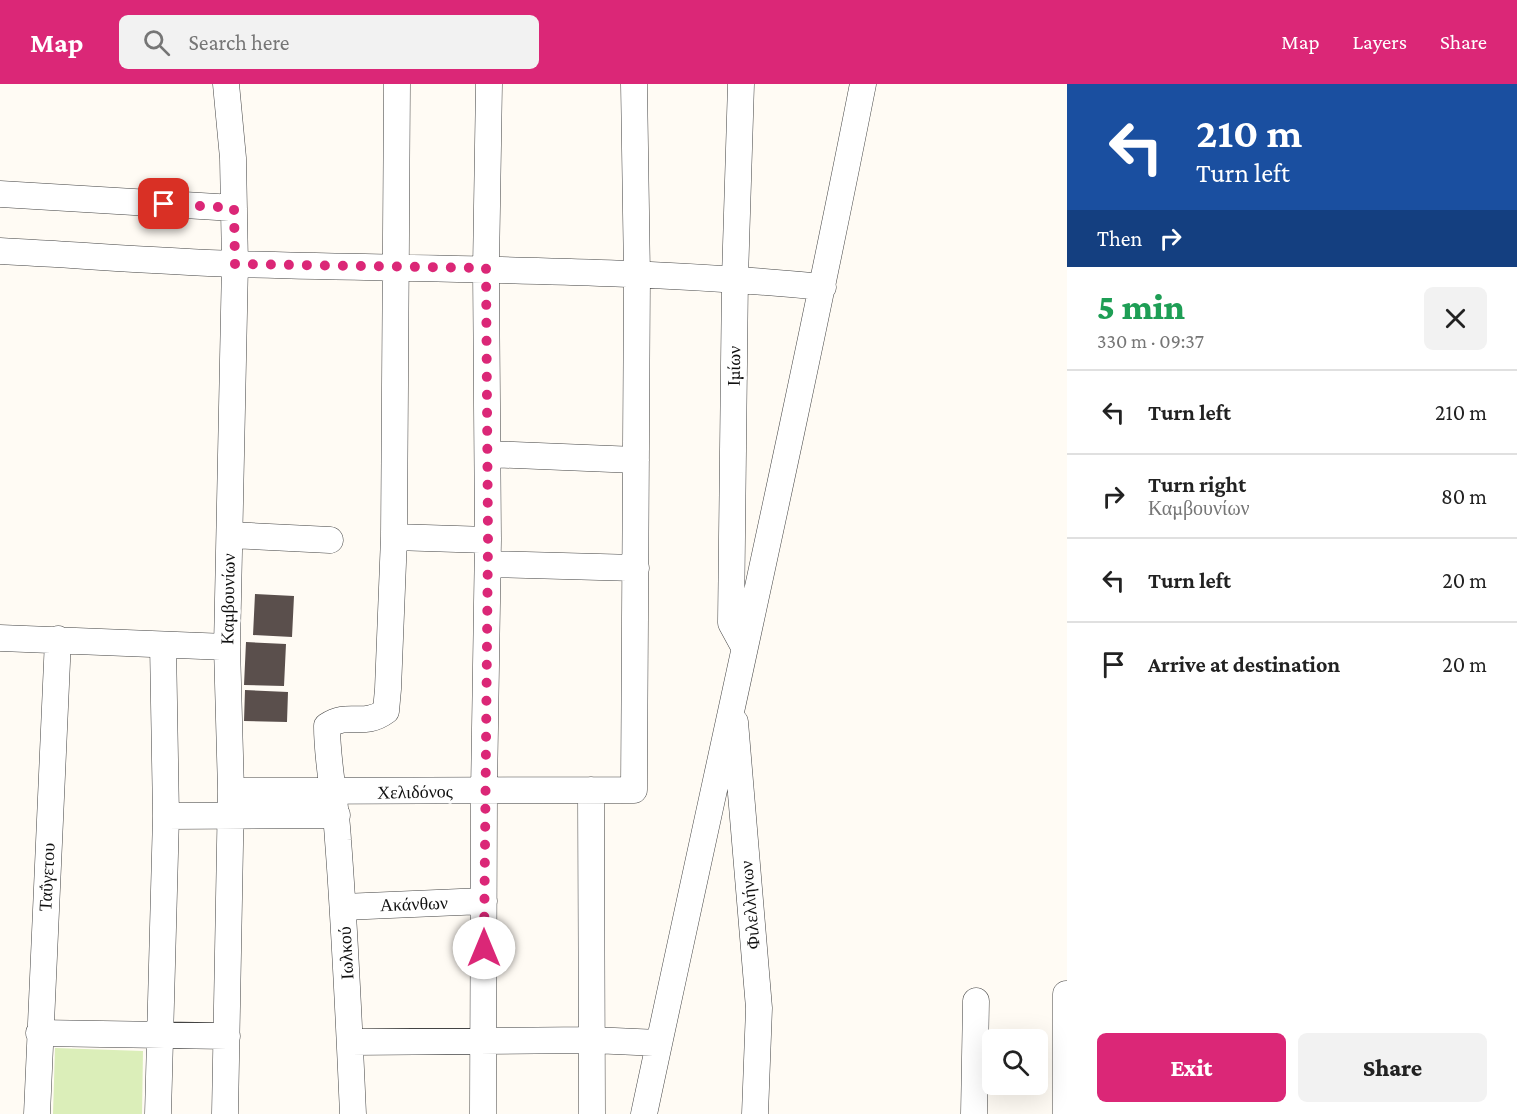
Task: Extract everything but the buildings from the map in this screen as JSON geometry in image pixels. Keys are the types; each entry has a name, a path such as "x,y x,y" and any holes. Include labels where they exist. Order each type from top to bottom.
{"street":[{"name":"Καμβουνίων","path":"225,1114 231,803 227,647 235,264 226,84"},
{"path":"397,84 398,266 394,537 488,552 636,568 637,275 634,84"},
{"path":"483,1114 484,791 488,552 486,268 489,84"},
{"name":"Ιμίων","path":"741,84 735,279 731,623 743,645"},
{"path":"644,1114 743,645 823,287 863,84"},
{"path":"0,194 234,208"},
{"path":"0,251 235,264 486,268 735,279 823,287"},
{"path":"488,454 636,460"},
{"path":"230,535 330,540"},
{"name":"Ιωλκού","path":"353,1114 343,907 334,804 327,759 327,726 338,719 375,720 386,711 394,537"},
{"name":"Χελιδόνος","path":"166,816 231,803 334,804 484,791 634,790 636,568"},
{"path":"0,638 227,647"},
{"name":"Ταΰγετου","path":"37,1114 58,639"},
{"path":"158,1114 166,816 163,645"},
{"name":"Φιλελλήνων","path":"732,697 759,1008 755,1114"},
{"path":"591,790 592,1114"},
{"name":"Ακάνθων","path":"343,907 484,902"},
{"path":"1066,994 1066,1114"},
{"path":"974,1114 976,1000"},
{"path":"39,1033 227,1036"},
{"path":"350,1042 592,1040 659,1044"}],"green space":[{"path":"55,1048 143,1051 142,1114 53,1114"}],"route":[{"path":"164,204 234,208 235,264 486,268 488,540 484,948"}]}
